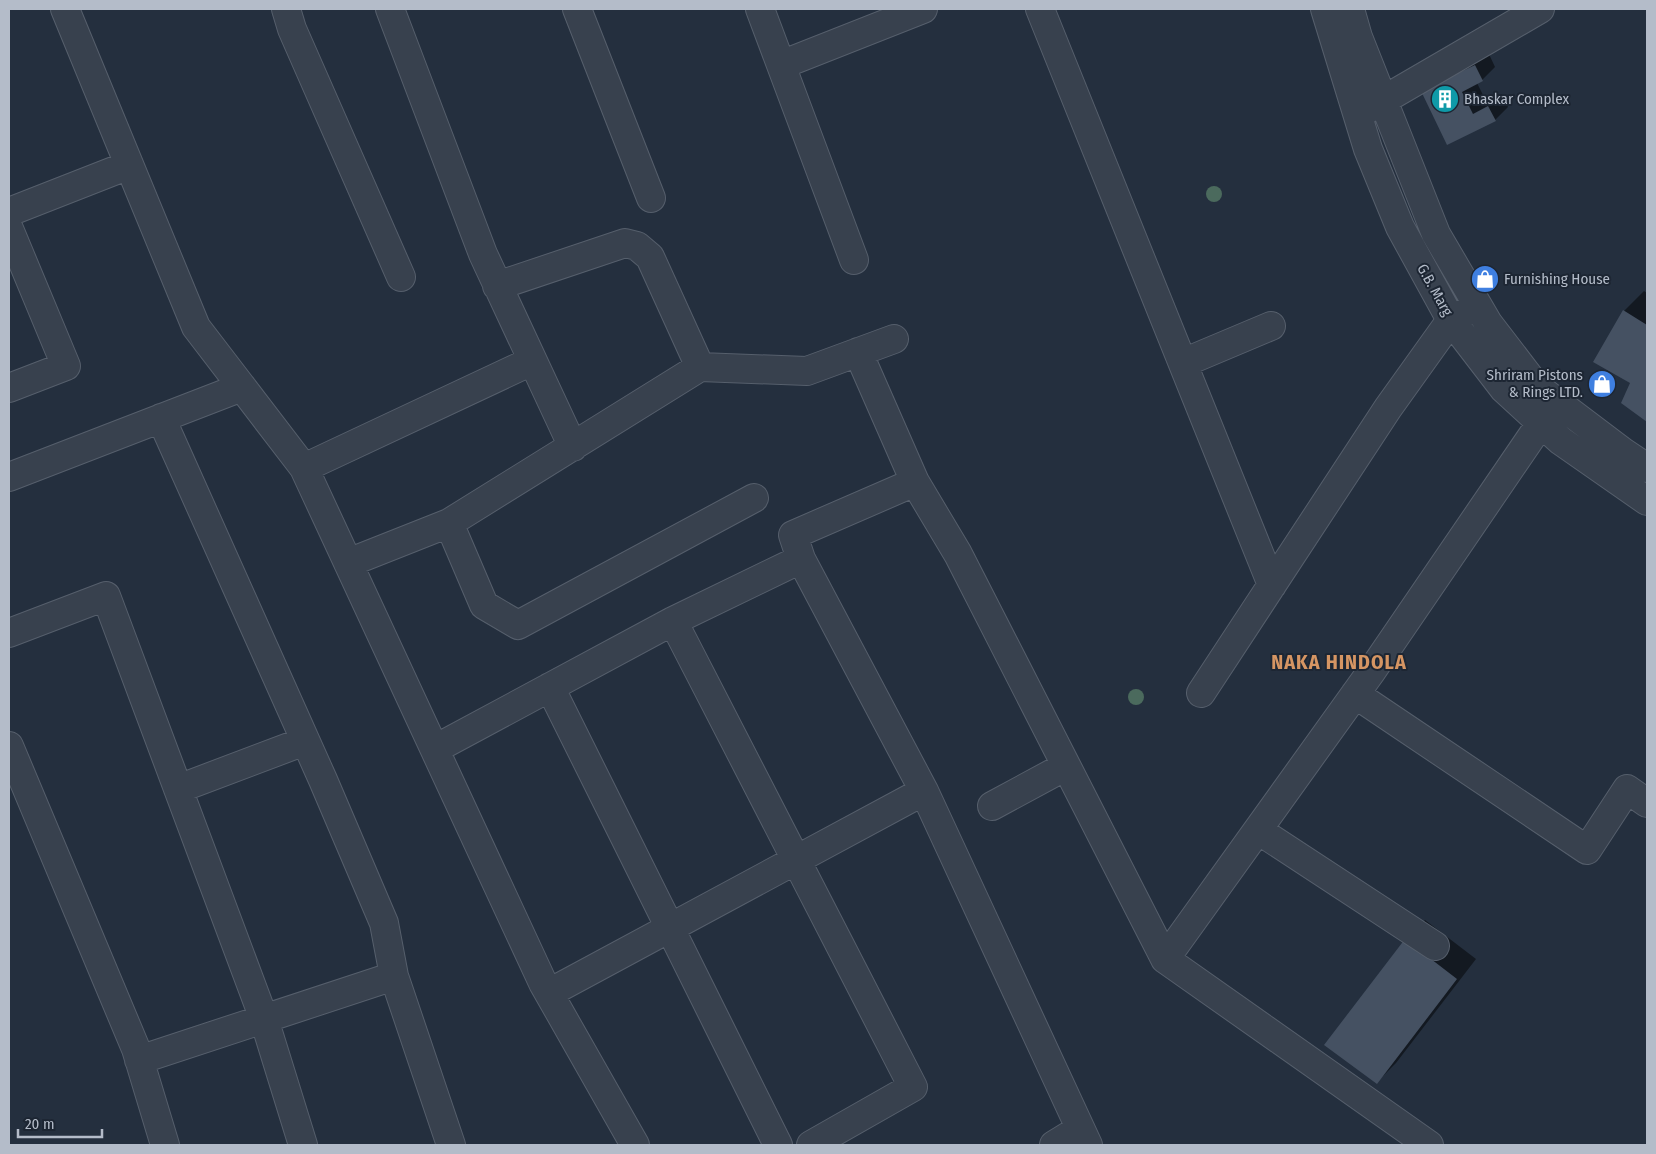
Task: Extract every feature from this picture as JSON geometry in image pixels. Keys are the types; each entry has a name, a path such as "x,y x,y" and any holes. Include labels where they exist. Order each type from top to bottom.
{"street":[{"path":"65,9 196,327 304,468 549,993 636,1145"},
{"path":"286,9 292,29 401,277"},
{"path":"390,9 479,245 573,447"},
{"path":"577,9 651,198"},
{"path":"760,9 854,260"},
{"path":"781,65 923,9"},
{"path":"1040,9 1272,585"},
{"name":"G.B. Marg","path":"1325,9 1368,149 1400,228 1451,320 1504,389 1561,441 1647,502"},
{"path":"1350,9 1358,37 1436,234 1488,323 1537,387 1647,468"},
{"path":"1358,116 1540,9"},
{"path":"9,212 129,165"},
{"path":"9,229 66,366 9,388"},
{"path":"497,286 625,243 637,246 650,257 700,368"},
{"path":"1201,693 1388,408 1451,320 1478,305"},
{"path":"1183,363 1271,326"},
{"path":"348,563 449,523 700,368 807,372 894,339"},
{"path":"858,352 915,482 958,554 1164,959 1429,1145"},
{"path":"304,468 532,361"},
{"path":"9,477 242,387"},
{"path":"161,418 306,740 384,924 394,976 451,1145"},
{"path":"1164,959 1355,694 1541,423"},
{"path":"915,482 793,535 802,559 924,791 1084,1137 1054,1145"},
{"path":"449,523 484,605 518,625 754,498"},
{"path":"435,749 673,621 802,559"},
{"path":"9,633 106,596 264,1019 303,1145"},
{"path":"673,621 913,1087 811,1145"},
{"path":"550,687 778,1145"},
{"path":"1355,694 1587,850 1626,789 1647,803"},
{"path":"178,789 306,740"},
{"path":"9,746 139,1060 165,1145"},
{"path":"992,806 1066,766"},
{"path":"549,993 924,791"},
{"path":"1258,830 1435,946"},
{"path":"139,1060 394,976"}],"building":[{"name":"Bhaskar Complex","path":"1475,65 1483,81 1462,92 1473,114 1488,106 1496,121 1447,145 1421,91"},
{"path":"1623,310 1647,325 1647,422 1621,403 1630,383 1593,362"},
{"path":"1405,939 1457,979 1377,1084 1324,1045"}],"place":[{"name":"Bhaskar Complex","path":"1445,99"},
{"name":"Furnishing House","path":"1485,279"},
{"name":"Shriram Pistons & Rings LTD.","path":"1602,384"}],"district":[{"name":"NAKA HINDOLA","path":"1339,662"}]}
